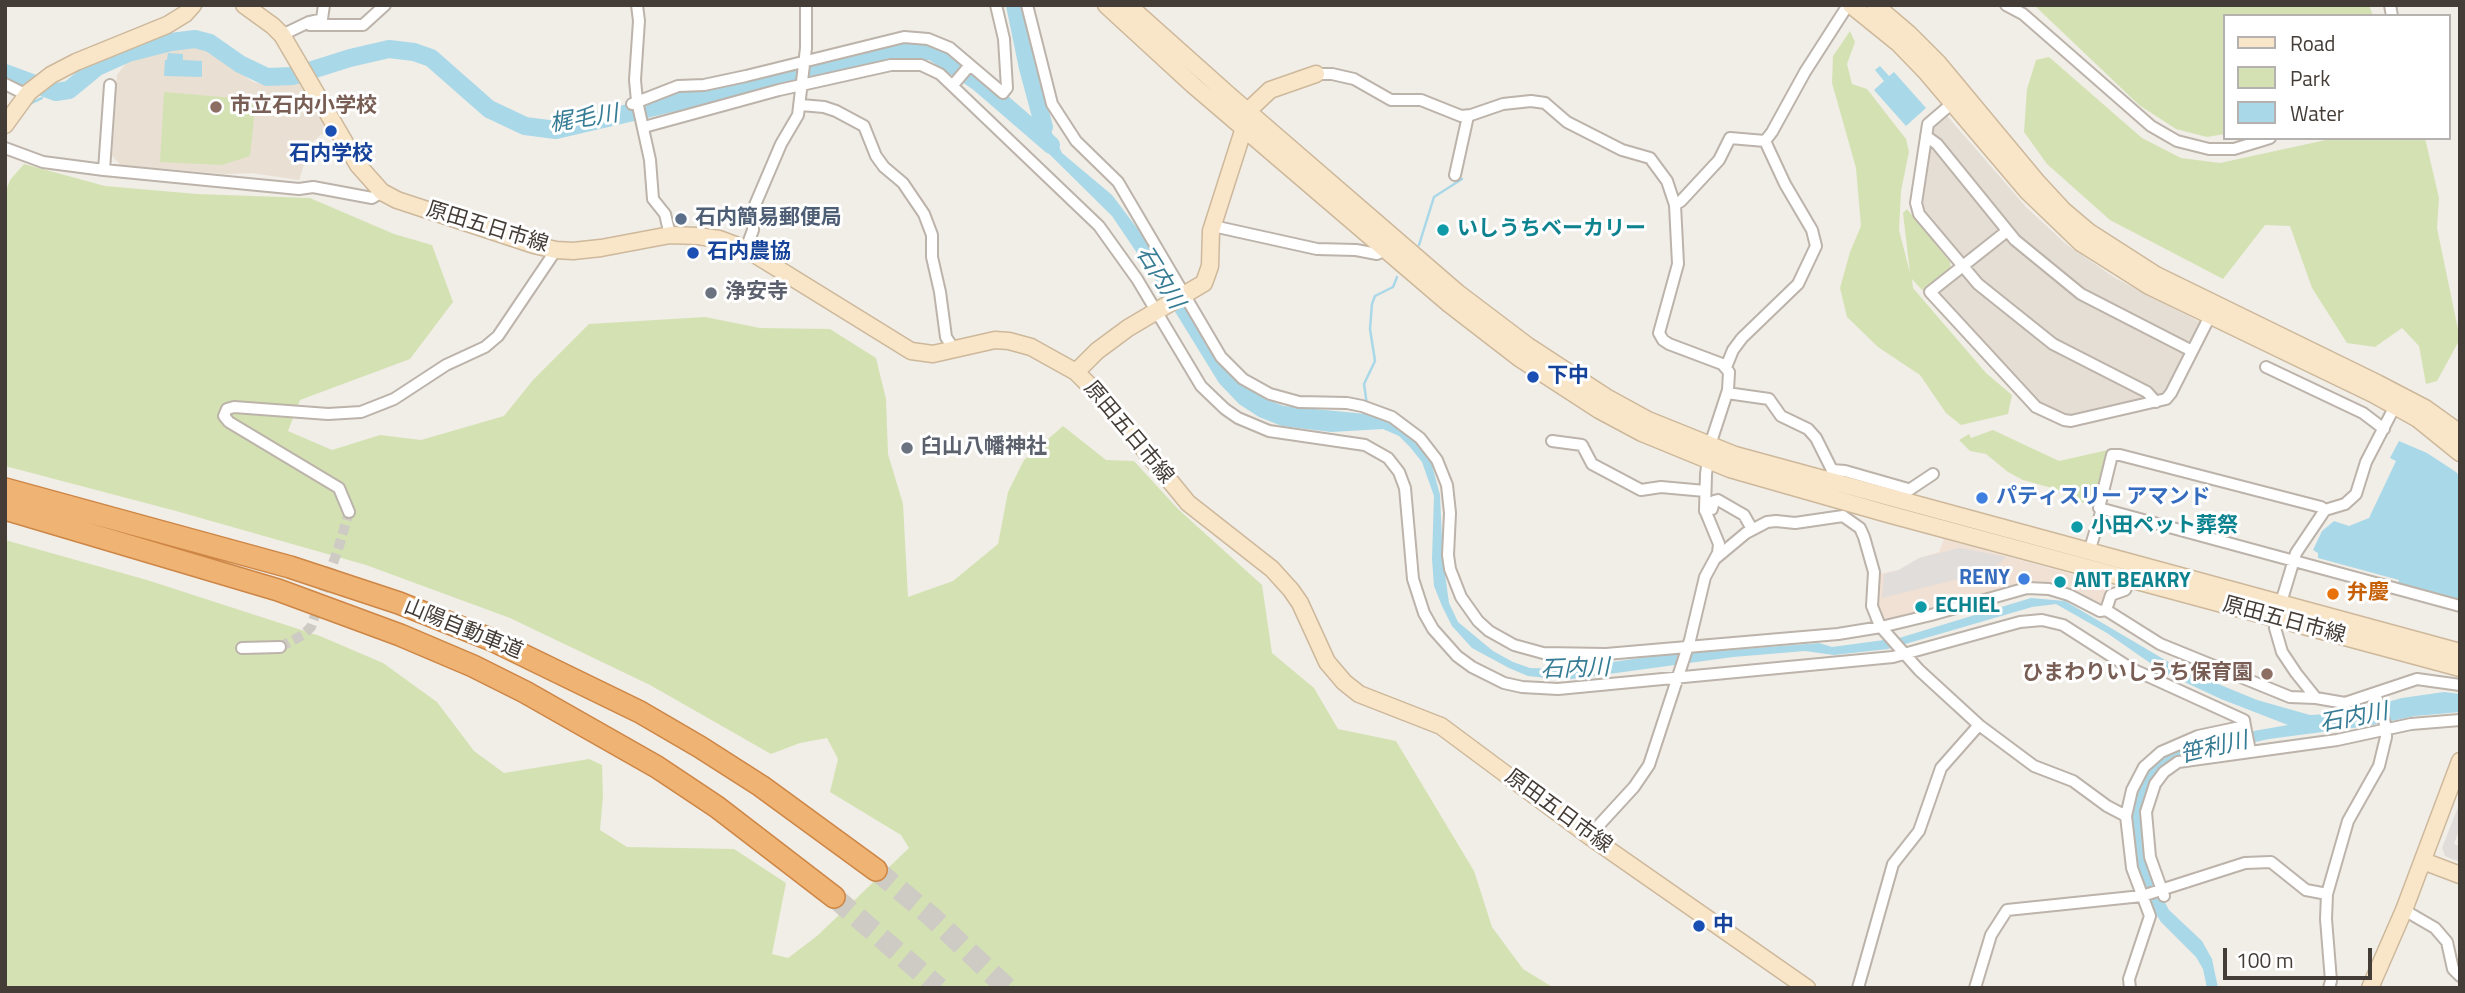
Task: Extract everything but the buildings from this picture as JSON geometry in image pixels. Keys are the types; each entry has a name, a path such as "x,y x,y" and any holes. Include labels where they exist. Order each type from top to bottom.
{"highway":[{"name":"山陽自動車道","path":"5,489 290,567 400,603 492,640 640,712 700,747 761,786 876,870"},
{"name":"山陽自動車道","path":"5,509 278,590 400,635 473,666 525,692 657,767 717,807 834,897"}],"main road":[{"path":"5,125 28,93 42,81 76,62 167,26 193,5"},
{"name":"原田五日市線","path":"244,5 282,35 358,165 382,192 397,200 556,250 601,248 670,235 719,239 746,249 911,351 933,354 995,340 1009,341 1031,347 1076,372 1102,398 1188,503 1272,569 1291,590 1300,603 1327,662 1344,682 1359,694 1441,726 1589,836 1807,988"},
{"name":"原田五日市線","path":"1106,5 1498,324 1617,402 1709,453 1831,476 2130,580 2460,652"},
{"name":"原田五日市線","path":"1128,5 1246,120 1449,304 1518,358 1599,410 1642,433 2089,552 2460,668"},
{"path":"1850,5 1898,43 1958,98 2063,210 2109,247 2180,288 2414,402 2460,433"},
{"path":"1875,5 1908,33 2028,192 2081,243 2149,286 2418,419 2460,453"},
{"path":"1076,372 1097,351 1128,328 1204,282 1208,277 1213,226 1246,120 1254,103 1267,91 1316,74"},
{"path":"2370,988 2404,910 2460,761"},
{"path":"2423,861 2460,875"}],"street":[{"path":"282,35 322,19 324,5"},
{"path":"309,22 310,25 363,24 385,5"},
{"path":"638,5 636,103 650,160 653,199 665,214 670,235"},
{"path":"746,249 753,230 752,212 781,144 798,115 806,48 806,5"},
{"path":"636,103 677,86 704,85 803,63 892,38 916,37 939,43 1000,92 1006,92 1004,39 996,5"},
{"path":"1027,5 1052,104 1076,141 1118,182 1221,357 1243,379 1284,399 1347,403 1370,408 1392,417 1420,438 1437,460 1447,485 1450,513 1448,555 1454,584 1468,609 1489,631 1514,645 1542,653 1606,654 1782,640 1881,628 2027,588 2049,589 2069,595 2100,611 2106,610 2172,649 2290,697 2345,703 2376,696 2417,679 2460,685"},
{"path":"1765,141 1800,79 1850,5"},
{"path":"2006,5 2022,14 2151,126 2177,141 2209,149 2234,149 2263,140"},
{"path":"643,125 801,84 901,63 931,69 953,84 1099,226 1119,251 1201,386 1218,404 1238,418 1269,431 1365,445 1381,452 1394,464 1405,488 1410,561 1417,597 1424,613 1439,636 1457,656 1504,683 1540,689 1904,653 2031,620 2053,622 2073,631 2142,674 2244,720 2250,749"},
{"path":"953,84 969,65"},
{"path":"1316,74 1348,77 1360,81 1389,100 1421,100 1468,116 1503,103 1545,103 1567,122 1622,150 1650,158 1667,180 1675,205 1678,264 1659,333 1669,344 1726,367"},
{"path":"5,83 28,93"},
{"path":"104,170 110,85"},
{"path":"1958,98 1930,120 1916,207 1919,214 1978,284 2056,346 2147,392 2156,402"},
{"path":"800,106 824,107 864,126 876,156 884,167 904,183 925,214 932,235 932,257 946,337 955,351"},
{"path":"1455,174 1468,116"},
{"path":"1926,136 1937,144 2007,231 2087,298 2192,351"},
{"path":"1675,205 1716,164 1730,138 1765,141"},
{"path":"1589,836 1634,787 1649,765 1687,649 1705,577 1716,558 1719,544 1705,511 1705,491 1709,453 1730,378 1726,367 1742,338 1796,288 1816,246 1812,230 1785,184 1765,141"},
{"path":"5,148 43,162 104,170 299,188 313,187 372,198 382,192"},
{"path":"1213,226 1317,249 1356,250 1379,254 1387,249"},
{"path":"2007,231 1930,292 2038,409 2069,421 2169,397 2210,316"},
{"path":"349,512 340,488 229,422 224,416 227,409 234,407 328,414 360,412 394,400 446,365 485,347 498,336 556,250"},
{"path":"2266,367 2363,413 2384,429"},
{"path":"1727,393 1769,399 1782,416 1803,425 1813,433 1831,476 1879,481 1902,502 1933,474"},
{"path":"2316,698 2282,652 2275,628 2278,612 2292,561 2325,510 2345,504 2356,494 2366,462 2395,407"},
{"path":"1552,441 1582,445 1595,466 1641,490 1664,487 1705,491"},
{"path":"2325,510 2120,454 2112,456 2099,508 2460,606"},
{"path":"1705,511 1712,509 1714,501 1718,500 1744,515 1752,529"},
{"path":"2089,552 2102,509"},
{"path":"1716,558 1752,529 1771,521 1794,523 1825,520 1839,515 1860,529 1873,566 1872,605 1881,628 1904,653 1979,725 2034,766 2073,781 2107,806 2126,816"},
{"path":"1860,529 1868,519"},
{"path":"2106,610 2111,595 2125,590 2130,580"},
{"path":"242,648 280,647"},
{"path":"2329,988 2331,981 2326,919 2328,894 2348,821 2379,766 2386,729 2376,696"},
{"path":"2162,893 2150,857 2146,812 2155,784 2164,772 2178,762 2250,749 2337,740 2411,724 2460,720"},
{"path":"1858,988 1893,864 1919,831 1941,768 1979,725"},
{"path":"2130,988 2129,979 2150,916 2132,868 2126,816 2132,790 2144,767 2161,752 2198,736 2245,727"},
{"path":"1975,988 1992,935 2007,910 2162,893 2245,863 2271,862 2306,890 2328,894"},
{"path":"2404,910 2435,928 2447,942 2453,969 2460,976"}],"shaded area":[{"name":"市立石内小学校","path":"185,46 206,50 253,82 271,86 303,82 330,128 311,143 299,180 252,173 226,174 121,165 112,156 117,75 127,62"},
{"path":"1941,117 1948,117 2026,207 2066,244 2115,278 2200,322 2167,391 2141,402 2071,417 2043,407 1940,298 1940,288 1967,266 1922,212 1919,204 1932,123"},
{"path":"1944,539 2121,588 2101,608 2052,587 1885,622 1878,605 1879,574 1899,570 1919,558 1939,552"},
{"path":"1960,548 2006,557 1990,571 1882,598 1884,574 1899,570 1919,558"},
{"path":"2460,802 2460,827 2454,844 2460,846 2460,862 2445,856 2442,848"}],"green space":[{"path":"2034,5 2369,5 2372,14 2224,14 2224,134 2207,137 2176,129 2139,105"},
{"path":"1850,31 1855,42 1847,64 1852,84 1867,89 1906,139 1909,152 1901,191 1899,230 1910,273 1903,213 1907,209 1950,262 1951,269 1925,289 1922,290 1912,279 1913,288 1986,373 2012,395 2008,414 1961,425 1946,413 1920,375 1878,347 1847,317 1840,288 1861,226 1856,168 1832,83 1833,56"},
{"path":"2049,57 2142,138 2181,158 2220,163 2326,140 2425,140 2439,198 2437,228 2460,339 2437,381 2426,384 2419,346 2402,328 2375,347 2347,343 2312,288 2290,226 2265,225 2223,279 2110,220 2047,164 2024,132 2027,89 2036,60"},
{"path":"164,92 256,100 250,156 222,165 160,162"},
{"path":"24,164 105,186 197,194 310,198 394,234 432,245 453,302 410,359 300,400 288,431 332,450 380,435 421,440 504,416 533,380 589,324 705,317 760,328 830,329 876,358 886,399 888,454 903,504 908,597 953,581 998,544 1008,492 1024,460 1063,426 1106,460 1134,461 1178,509 1262,585 1272,653 1314,688 1338,729 1396,741 1474,871 1492,927 1523,969 1554,988 5,988 5,540 147,580 320,636 383,663 437,702 474,751 504,773 589,759 602,765 600,830 627,847 734,849 786,883 772,954 788,958 817,936 909,848 901,835 830,792 838,759 827,738 800,743 771,754 650,685 510,618 366,565 5,466 5,194 10,180"},
{"path":"1993,430 2059,461 2108,450 2093,505 2071,500 2059,490 2023,480 1986,454 1970,451 1959,440 1969,434 1971,438"}],"water":[{"path":"168,53 183,54 183,60 202,61 202,77 164,76"},
{"path":"1880,66 1889,76 1894,72 1926,108 1906,126 1874,90 1884,81 1875,70"},
{"name":"笹利川","path":"1039,94 1050,129 1062,153 1112,195 1143,236 1209,347 1229,373 1265,399 1284,406 1366,414 1402,428 1416,441 1430,458 1440,495 1443,560 1449,603 1458,622 1493,651 1513,662 1530,668 1563,669 1654,656 1819,643 1832,647 1899,638 2031,598 2065,601 2177,667 2257,700 2310,715 2348,713 2402,698 2444,692 2460,694 2460,712 2415,716 2367,726 2269,739 2186,757 2146,796 2157,888 2169,910 2202,941 2212,959 2218,988 2207,988 2203,969 2196,957 2161,922 2148,902 2136,865 2131,827 2134,798 2144,773 2163,756 2190,742 2288,725 2221,699 2163,672 2107,633 2056,604 2032,607 1888,649 1834,655 1805,651 1733,657 1565,680 1528,676 1509,668 1472,648 1452,626 1442,606 1434,586 1432,559 1434,496 1422,462 1410,447 1399,436 1383,429 1331,432 1282,426 1259,417 1239,404 1219,383 1112,216 1033,138"},
{"path":"2399,441 2427,453 2460,477 2460,597 2456,600 2398,584 2399,580 2318,558 2318,553 2313,550 2322,531 2334,521 2349,526 2369,518 2396,461 2390,458"}],"waterway":[{"path":"195,15 203,5"},
{"name":"石内川","path":"1015,5 1044,127"},
{"name":"梶毛川","path":"5,73 56,92 69,90 97,67 128,53 171,42 195,39 210,43 240,64 267,77 293,76 389,49 414,52 431,58 489,109 525,126 556,130 894,51 932,51 978,82 1051,145"},
{"path":"29,104 42,98"},
{"path":"1419,245 1434,197 1462,179"},
{"path":"1367,405 1364,384 1375,361 1370,329 1372,304 1375,296 1393,287 1397,277"}],"tunnel":[{"path":"280,647 303,635 311,627 349,512"},
{"path":"876,870 932,917 1007,988"},
{"path":"834,897 939,988"}],"place":[{"name":"市立石内小学校","path":"216,107"},
{"name":"石内学校","path":"331,131"},
{"name":"石内簡易郵便局","path":"681,219"},
{"name":"いしうちベーカリー","path":"1443,230"},
{"name":"石内農協","path":"693,253"},
{"name":"浄安寺","path":"711,293"},
{"name":"下中","path":"1533,377"},
{"name":"臼山八幡神社","path":"907,448"},
{"name":"パティスリー アマンド","path":"1982,498"},
{"name":"小田ペット葬祭","path":"2077,527"},
{"name":"RENY","path":"2024,579"},
{"name":"ANT BEAKRY","path":"2060,582"},
{"name":"弁慶","path":"2333,594"},
{"name":"ECHIEL","path":"1921,607"},
{"name":"ひまわりいしうち保育園","path":"2267,674"},
{"name":"中","path":"1699,926"}]}
